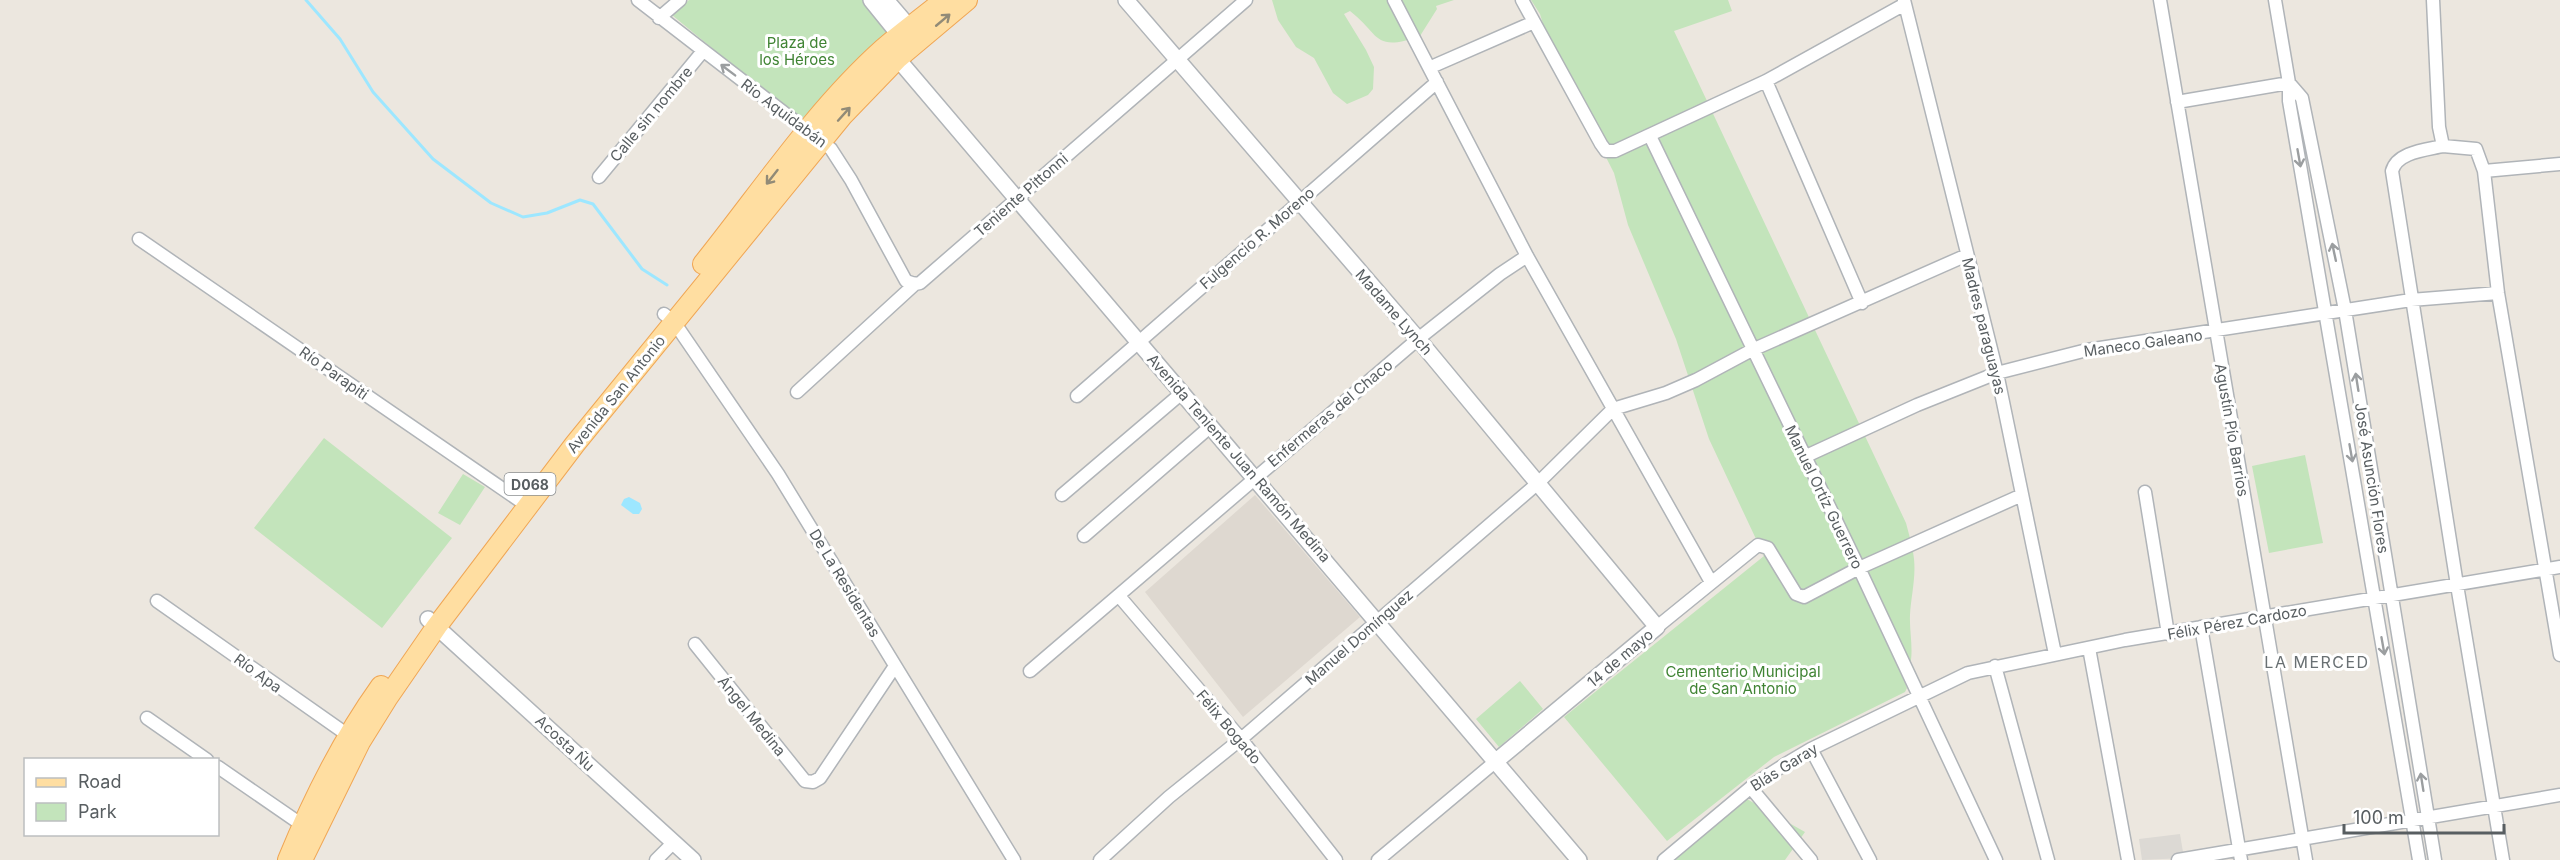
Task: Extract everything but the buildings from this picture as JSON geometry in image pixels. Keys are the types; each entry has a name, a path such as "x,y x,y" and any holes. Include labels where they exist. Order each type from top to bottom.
{"main road":[{"name":"Avenida San Antonio","path":"904,42 944,0"},
{"name":"Avenida San Antonio","path":"288,860 308,829 354,739 432,622 524,503 575,444 669,318 814,136 854,78 967,0"},
{"name":"Avenida San Antonio","path":"302,860 308,829"}],"street":[{"path":"658,18 680,0"},
{"path":"871,0 904,42"},
{"path":"886,0 904,42"},
{"name":"Madame Lynch","path":"1126,0 1418,339 1657,627"},
{"name":"Teniente Pittonni","path":"797,392 915,284 920,283 1246,0"},
{"path":"1394,0 1431,67 1527,256 1711,582"},
{"path":"1522,0 1606,151 1615,152 1766,81 1905,2"},
{"name":"Agustín Pío Barrios","path":"2160,0 2306,860"},
{"path":"2177,102 2289,83 2274,0"},
{"path":"2433,0 2438,117 2443,146"},
{"name":"Río Aquidabán","path":"643,1 658,18 831,149 851,180 906,281 915,284"},
{"name":"Madres paraguayas","path":"1905,2 1997,373 2055,654"},
{"path":"1431,67 1534,21"},
{"name":"Avenida Teniente Juan Ramón Medina","path":"904,42 1016,198 1579,860"},
{"name":"Calle sin nombre","path":"599,177 703,51"},
{"path":"1766,81 1862,303"},
{"name":"Fulgencio R. Moreno","path":"1077,396 1437,82"},
{"name":"José Asunción Flores","path":"2289,83 2302,98 2345,310 2435,860"},
{"name":"José Asunción Flores","path":"2289,83 2289,101 2419,860"},
{"name":"Manuel Ortíz Guerrero","path":"1650,136 1859,568 1996,860"},
{"path":"2503,860 2392,171 2394,164 2400,158 2443,146 2476,149 2484,171 2498,293 2560,655"},
{"path":"2484,171 2560,164"},
{"name":"Río Parapiti","path":"139,239 524,503"},
{"path":"1613,409 1666,393 1696,380 1752,350 1967,255"},
{"name":"Enfermeras del Chaco","path":"1030,671 1418,339 1500,274 1527,256"},
{"name":"Maneco Galeano","path":"1804,457 1917,405 1997,373 2087,350 2411,300 2498,293"},
{"name":"De La Residentas","path":"669,318 778,474 1014,860"},
{"path":"1062,495 1183,392"},
{"name":"Manuel Domínguez","path":"1100,860 1169,797 1241,739 1538,483 1613,409"},
{"path":"1084,536 1211,426"},
{"path":"2145,492 2168,634"},
{"path":"1859,568 2022,495"},
{"name":"14 de mayo","path":"1378,860 1758,545 1768,548 1801,597 1859,568"},
{"name":"Félix Pérez Cardozo","path":"1919,696 1968,673 1995,666 2201,627 2264,619 2560,567"},
{"name":"Félix Bogado","path":"1119,596 1241,739 1336,860"},
{"name":"Río Apa","path":"157,601 354,739"},
{"name":"Acosta Ñu","path":"432,622 693,860"},
{"path":"2201,627 2240,855"},
{"name":"Ángel Medina","path":"694,644 805,781 813,782 820,778 896,666"},
{"path":"2089,648 2128,860"},
{"path":"1995,666 2048,860"},
{"name":"Blás Garay","path":"1664,860 1750,788 1811,749 1919,696"},
{"path":"147,718 206,758"},
{"path":"1811,749 1870,860"},
{"path":"219,768 308,829"},
{"path":"1750,788 1811,860"},
{"path":"2178,860 2240,855 2302,839 2560,795"},
{"path":"656,860 673,843"}],"shaded area":[{"path":"1255,495 1360,617 1243,717 1145,592"},
{"path":"2180,834 2184,858 2142,860 2139,839"}],"green space":[{"name":"Plaza de los Héroes","path":"689,0 864,0 890,31 800,121 672,15"},
{"path":"1272,0 1454,0 1436,6 1437,9 1420,36 1405,41 1385,42 1373,34 1350,11 1344,14 1374,67 1373,89 1368,95 1347,104 1333,93 1314,58 1296,47 1278,20"},
{"name":"Cementerio Municipal de San Antonio","path":"1531,0 1728,0 1732,11 1674,31 1906,523 1911,541 1914,573 1910,615 1911,656 1904,679 1907,688 1905,692 1774,757 1667,841 1564,717 1764,556 1709,439 1676,339 1628,225 1614,173 1550,47 1540,14"},
{"path":"324,438 452,538 382,628 254,528"},
{"path":"2305,455 2323,543 2269,553 2252,466"},
{"path":"463,474 485,487 460,525 438,513"},
{"path":"1520,681 1543,709 1499,747 1476,719"},
{"path":"1738,794 1805,832 1785,860 1669,860"}],"water":[{"path":"629,497 640,503 642,509 639,514 633,514 621,505 624,499"}],"waterway":[{"path":"306,0 340,39 373,92 433,159 491,203 523,217 547,213 580,200 593,204 642,269 667,285"}],"district":[{"name":"LA MERCED","path":"2317,662"}]}
